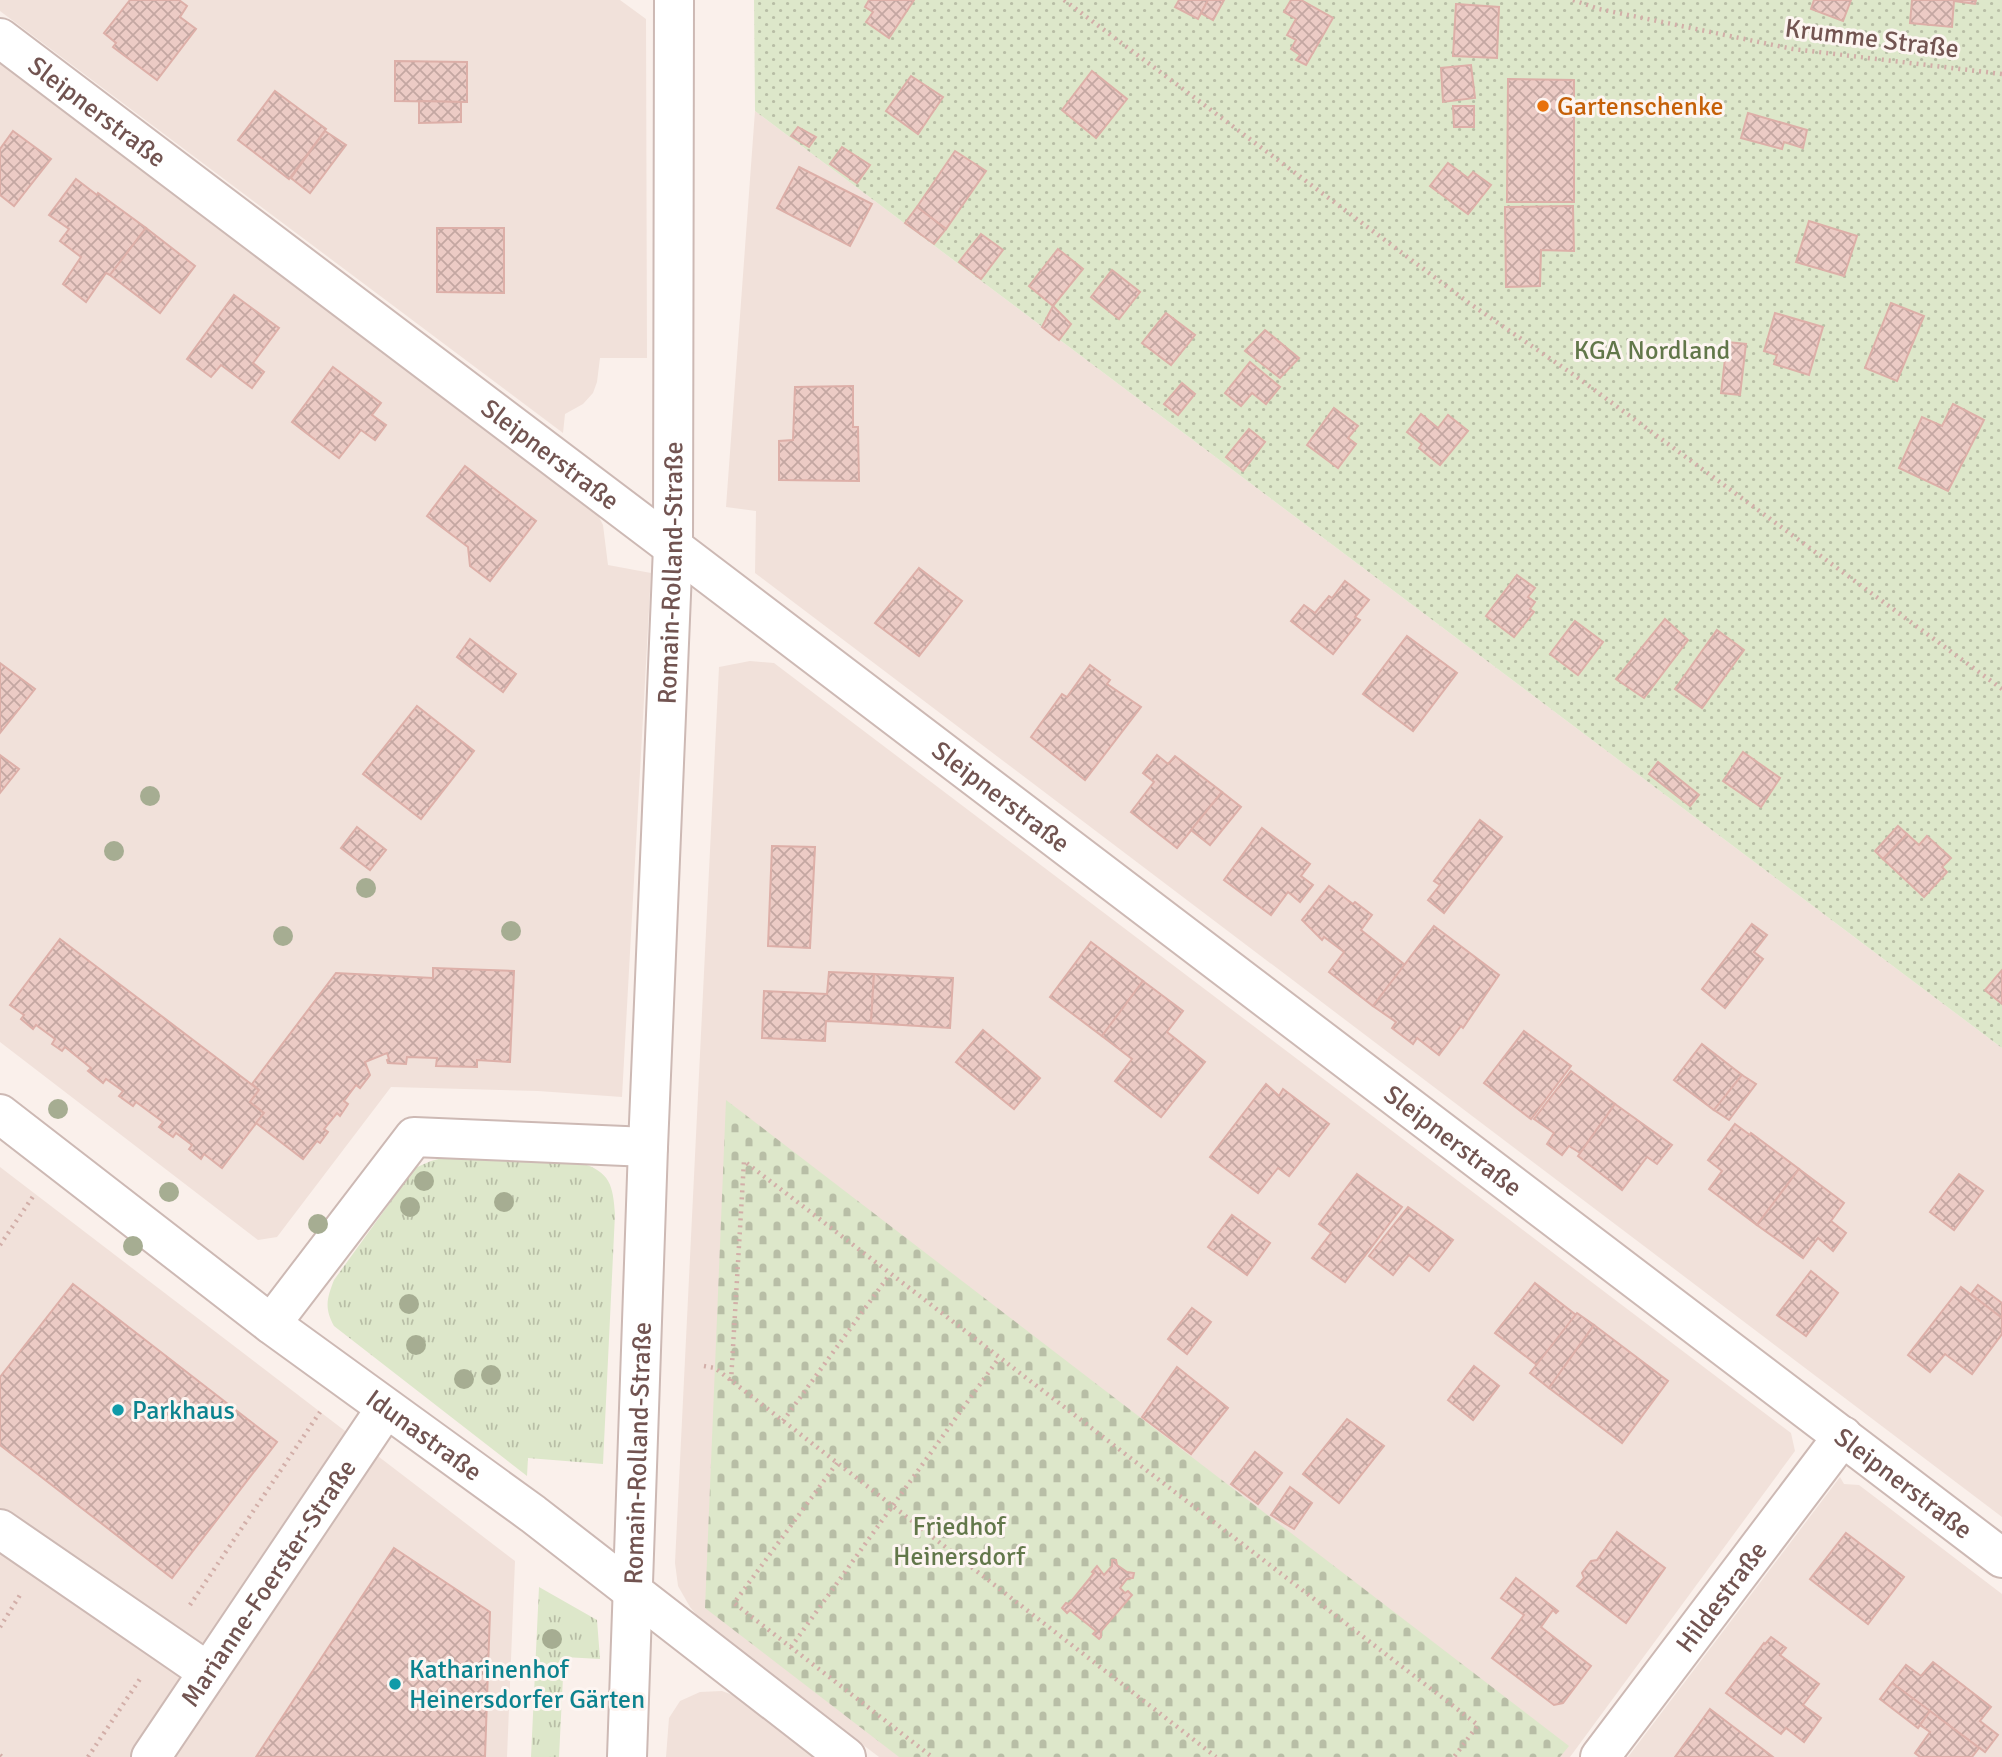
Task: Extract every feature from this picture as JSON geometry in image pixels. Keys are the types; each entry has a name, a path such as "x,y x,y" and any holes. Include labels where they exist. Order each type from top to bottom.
{"street":[{"name":"Romain-Rolland-Straße","path":"626,1757 673,547 674,0"},
{"name":"Sleipnerstraße","path":"0,38 2002,1558"},
{"name":"Idunastraße","path":"0,1114 271,1324 533,1514 846,1757"},
{"path":"271,1324 414,1137 648,1147"},
{"name":"Marianne-Foerster-Straße","path":"151,1757 386,1408"},
{"name":"Hildestraße","path":"1600,1757 1843,1436"},
{"path":"0,1529 208,1672"}],"path":[{"path":"1064,0 1469,303 1574,375 2002,689"},
{"name":"Krumme Straße","path":"1573,0 1599,9 1793,49 2002,74"},
{"path":"731,1381 744,1161 1478,1726 1454,1757"},
{"path":"0,1245 41,1185"},
{"path":"783,1421 890,1274"},
{"path":"791,1647 999,1358"},
{"path":"704,1366 715,1368 1216,1757"},
{"path":"88,1757 325,1404"},
{"path":"837,1464 734,1603 932,1757"}],"shaded area":[{"path":"0,0 620,0 646,19 647,358 600,358 593,393 583,404 565,414 563,433 0,11"},
{"path":"0,58 595,509 603,525 608,565 651,573 622,1097 538,1091 391,1087 277,1237 258,1240 0,1042"},
{"path":"755,111 2002,1048 2002,1517 755,573 756,511 726,507"},
{"path":"750,661 774,663 1791,1433 1795,1451 1570,1757 879,1757 706,1626 690,1607 678,1586 675,1563 719,667"},
{"path":"0,1167 515,1561 507,1757 0,1757"},
{"path":"1840,1477 1844,1484 1859,1485 2002,1594 2002,1757 1628,1757"},
{"path":"722,1691 741,1698 818,1757 666,1757 669,1718 680,1701 700,1692"}],"green space":[{"name":"KGA Nordland","path":"754,0 2002,0 2002,1048 755,111"},
{"name":"Friedhof Heinersdorf","path":"726,1100 1569,1746 1560,1757 899,1757 705,1608"},
{"path":"450,1156 581,1163 604,1175 611,1187 615,1214 603,1464 528,1458 527,1476 334,1326 328,1303 334,1280 415,1168"},
{"path":"539,1587 597,1620 600,1659 564,1657 559,1757 531,1757"}],"building":[{"path":"130,0 179,0 187,6 180,17 196,29 157,80 113,47 116,43 104,33"},
{"path":"869,0 914,0 889,38 866,22 873,12 865,7"},
{"path":"1179,0 1208,0 1198,19 1175,7"},
{"path":"1208,0 1224,0 1213,20 1201,13"},
{"path":"1291,0 1301,0 1333,18 1306,65 1296,60 1300,55 1291,49 1296,40 1287,35 1296,19 1284,12"},
{"path":"1814,0 1851,0 1843,21 1811,9"},
{"path":"1912,0 1976,0 1975,4 1954,1 1952,27 1910,23"},
{"path":"1456,4 1499,7 1497,58 1453,56"},
{"path":"395,61 467,62 467,102 395,101"},
{"path":"1471,65 1475,98 1443,102 1441,68"},
{"path":"1092,71 1127,99 1096,138 1062,110"},
{"path":"911,76 943,97 918,134 886,111"},
{"path":"1508,79 1574,80 1574,202 1507,202"},
{"path":"275,91 326,129 289,179 238,140"},
{"path":"419,101 461,102 461,122 419,123"},
{"path":"1453,106 1474,106 1474,127 1454,127"},
{"path":"1748,113 1807,130 1803,148 1784,142 1782,149 1741,138"},
{"path":"798,127 816,137 809,147 791,136"},
{"path":"13,131 51,159 14,206 0,195 0,149"},
{"path":"325,131 346,145 310,193 291,178"},
{"path":"842,147 870,165 857,183 830,164"},
{"path":"955,151 986,171 946,229 917,207"},
{"path":"1448,163 1468,178 1473,172 1491,185 1468,214 1430,186"},
{"path":"799,167 872,204 850,246 777,208"},
{"path":"76,179 146,228 110,275 106,273 86,302 63,284 81,257 60,241 69,229 49,215"},
{"path":"1573,206 1574,251 1541,250 1540,286 1506,287 1505,207"},
{"path":"917,207 946,229 934,244 905,223"},
{"path":"1809,221 1857,236 1844,276 1796,262"},
{"path":"146,228 195,266 160,313 110,275"},
{"path":"437,228 504,228 504,293 437,292"},
{"path":"981,234 1003,250 981,279 959,262"},
{"path":"1058,249 1083,269 1053,306 1029,286"},
{"path":"1112,270 1140,292 1119,319 1091,297"},
{"path":"234,295 279,328 253,363 264,372 252,388 221,365 211,377 187,359"},
{"path":"1891,303 1924,316 1897,381 1865,368"},
{"path":"1053,306 1071,324 1059,340 1042,327"},
{"path":"1166,313 1195,335 1171,365 1142,343"},
{"path":"1775,313 1823,327 1809,375 1774,364 1777,355 1764,351"},
{"path":"1265,330 1299,358 1280,378 1245,351"},
{"path":"1727,342 1746,344 1740,395 1721,393"},
{"path":"1250,362 1280,387 1266,404 1252,393 1241,406 1225,393"},
{"path":"333,367 381,403 372,415 386,425 375,440 361,430 339,458 292,422"},
{"path":"1182,383 1195,394 1178,415 1164,404"},
{"path":"853,386 853,427 858,427 859,481 779,480 779,441 793,440 795,387"},
{"path":"1953,404 1984,420 1948,491 1899,468 1922,417 1942,426"},
{"path":"1334,408 1358,426 1348,438 1356,444 1338,468 1307,445"},
{"path":"1421,414 1438,428 1448,415 1468,431 1440,465 1419,448 1422,444 1407,432"},
{"path":"1249,429 1265,442 1243,471 1226,457"},
{"path":"465,466 536,521 490,581 470,566 468,547 427,516"},
{"path":"919,568 962,601 919,656 875,623"},
{"path":"1517,575 1535,588 1528,597 1535,602 1530,609 1534,612 1514,637 1486,616"},
{"path":"1345,581 1369,600 1355,617 1360,620 1333,654 1291,621 1304,605 1315,613 1329,596 1332,598"},
{"path":"1665,619 1688,640 1644,698 1616,679"},
{"path":"1575,621 1603,642 1578,675 1550,654"},
{"path":"1717,630 1744,650 1702,708 1675,689"},
{"path":"1407,636 1457,673 1413,731 1363,694"},
{"path":"470,639 516,674 503,692 457,657"},
{"path":"0,663 35,689 0,733"},
{"path":"1090,665 1110,680 1107,684 1141,707 1085,780 1031,737 1062,694 1067,697"},
{"path":"417,706 474,751 421,819 363,774"},
{"path":"1743,752 1780,778 1761,807 1723,781"},
{"path":"0,755 19,769 0,793"},
{"path":"1157,755 1168,764 1175,756 1222,792 1177,848 1131,812 1154,782 1143,773"},
{"path":"1658,762 1699,795 1690,806 1649,774"},
{"path":"1222,792 1241,807 1210,845 1191,830"},
{"path":"1480,820 1502,837 1444,913 1428,900 1440,885 1434,881"},
{"path":"1898,826 1907,834 1883,859 1875,851"},
{"path":"357,827 386,850 370,870 341,848"},
{"path":"1262,828 1310,864 1301,876 1313,885 1300,902 1288,892 1271,915 1224,880"},
{"path":"1907,834 1919,845 1927,836 1951,858 1942,867 1947,872 1924,897 1883,859"},
{"path":"772,846 815,847 810,948 768,946"},
{"path":"1329,886 1372,915 1361,930 1405,965 1373,1006 1329,972 1344,952 1324,937 1322,940 1302,920"},
{"path":"1752,924 1767,935 1754,952 1763,959 1725,1008 1702,989"},
{"path":"1434,926 1499,975 1463,1028 1461,1026 1439,1055 1417,1038 1413,1044 1392,1028 1396,1022 1373,1006"},
{"path":"60,939 259,1090 250,1102 264,1113 222,1168 204,1154 201,1159 189,1149 192,1145 176,1133 173,1137 159,1127 163,1122 136,1102 133,1106 119,1096 123,1091 106,1079 103,1083 88,1071 91,1068 65,1047 62,1051 52,1044 55,1039 36,1025 33,1029 21,1019 24,1015 10,1005"},
{"path":"1091,942 1143,981 1102,1036 1050,997"},
{"path":"433,968 514,971 510,1062 477,1060 477,1067 436,1066 437,1058 407,1057 406,1064 388,1063 387,1053 365,1062 370,1075 360,1088 356,1085 344,1101 348,1104 340,1116 337,1113 324,1129 328,1132 320,1143 317,1141 303,1159 256,1123 264,1113 250,1102 259,1090 252,1084 336,973 433,978"},
{"path":"2002,970 2002,1004 1985,990"},
{"path":"829,972 874,974 871,1023 826,1021 825,1041 762,1038 764,991 827,994"},
{"path":"874,974 953,978 950,1028 871,1023"},
{"path":"1143,981 1183,1011 1167,1032 1205,1062 1161,1117 1115,1081 1132,1059 1102,1036"},
{"path":"983,1030 1040,1078 1014,1109 956,1062"},
{"path":"1524,1031 1571,1066 1531,1119 1484,1083"},
{"path":"1702,1044 1742,1075 1714,1110 1674,1080"},
{"path":"1571,1071 1615,1104 1580,1153 1569,1146 1562,1155 1547,1144 1554,1133 1534,1119"},
{"path":"1742,1075 1756,1084 1729,1120 1714,1110"},
{"path":"1266,1084 1279,1096 1283,1089 1329,1124 1289,1176 1278,1168 1258,1193 1210,1157"},
{"path":"1615,1104 1672,1145 1657,1164 1647,1157 1622,1190 1578,1156"},
{"path":"1735,1124 1799,1169 1757,1225 1709,1189 1722,1171 1708,1160"},
{"path":"1799,1169 1844,1203 1831,1221 1846,1233 1833,1251 1818,1238 1803,1258 1757,1225"},
{"path":"1357,1174 1402,1207 1345,1282 1312,1258 1331,1233 1319,1224"},
{"path":"1959,1174 1983,1191 1954,1230 1930,1212"},
{"path":"1408,1207 1453,1240 1429,1271 1409,1255 1393,1275 1369,1256"},
{"path":"1232,1215 1270,1243 1247,1275 1208,1247"},
{"path":"1811,1271 1838,1293 1806,1336 1777,1315"},
{"path":"1535,1283 1576,1315 1537,1365 1495,1333"},
{"name":"Parkhaus","path":"73,1284 277,1442 172,1578 0,1445 0,1377"},
{"path":"1978,1285 2002,1303 2002,1318 1971,1294"},
{"path":"1961,1287 2002,1318 2002,1334 1972,1374 1945,1354 1930,1372 1908,1355"},
{"path":"1192,1308 1211,1322 1187,1354 1168,1339"},
{"path":"1577,1313 1594,1325 1549,1388 1530,1373"},
{"path":"1594,1325 1668,1381 1622,1443 1549,1388"},
{"path":"1474,1366 1499,1386 1473,1420 1448,1400"},
{"path":"1177,1367 1228,1408 1191,1454 1142,1417"},
{"path":"1347,1419 1384,1446 1339,1503 1303,1474"},
{"path":"1255,1452 1282,1473 1258,1504 1231,1484"},
{"path":"1290,1487 1312,1503 1294,1529 1271,1515"},
{"path":"1617,1532 1665,1568 1626,1623 1577,1586 1584,1578 1582,1573 1591,1561 1597,1560"},
{"path":"1846,1533 1904,1577 1868,1624 1810,1579"},
{"name":"Katharinenhof Heinersdorfer Gärten","path":"394,1548 490,1612 485,1757 256,1757"},
{"path":"1112,1560 1116,1560 1117,1565 1127,1572 1134,1573 1133,1578 1127,1579 1120,1588 1132,1595 1101,1631 1099,1639 1093,1634 1096,1631 1070,1610 1067,1613 1062,1608 1066,1603 1069,1604 1097,1566 1104,1575 1112,1566"},
{"path":"1516,1578 1558,1611 1556,1613 1553,1610 1541,1627 1591,1666 1563,1703 1554,1705 1492,1658 1524,1615 1501,1598"},
{"path":"1771,1637 1786,1648 1780,1655 1819,1684 1803,1705 1821,1718 1804,1742 1786,1728 1781,1734 1726,1693"},
{"path":"1933,1662 1991,1707 1980,1721 1998,1735 1985,1752 1892,1683 1906,1665 1921,1676"},
{"path":"1892,1683 1930,1711 1918,1728 1880,1699"},
{"path":"1710,1709 1773,1757 1675,1757"},
{"path":"1930,1711 1979,1748 1972,1757 1920,1757 1915,1753 1930,1732 1920,1725"}],"place":[{"name":"Gartenschenke","path":"1543,106"},
{"name":"Parkhaus","path":"118,1410"},
{"name":"Katharinenhof Heinersdorfer Gärten","path":"395,1684"}]}
